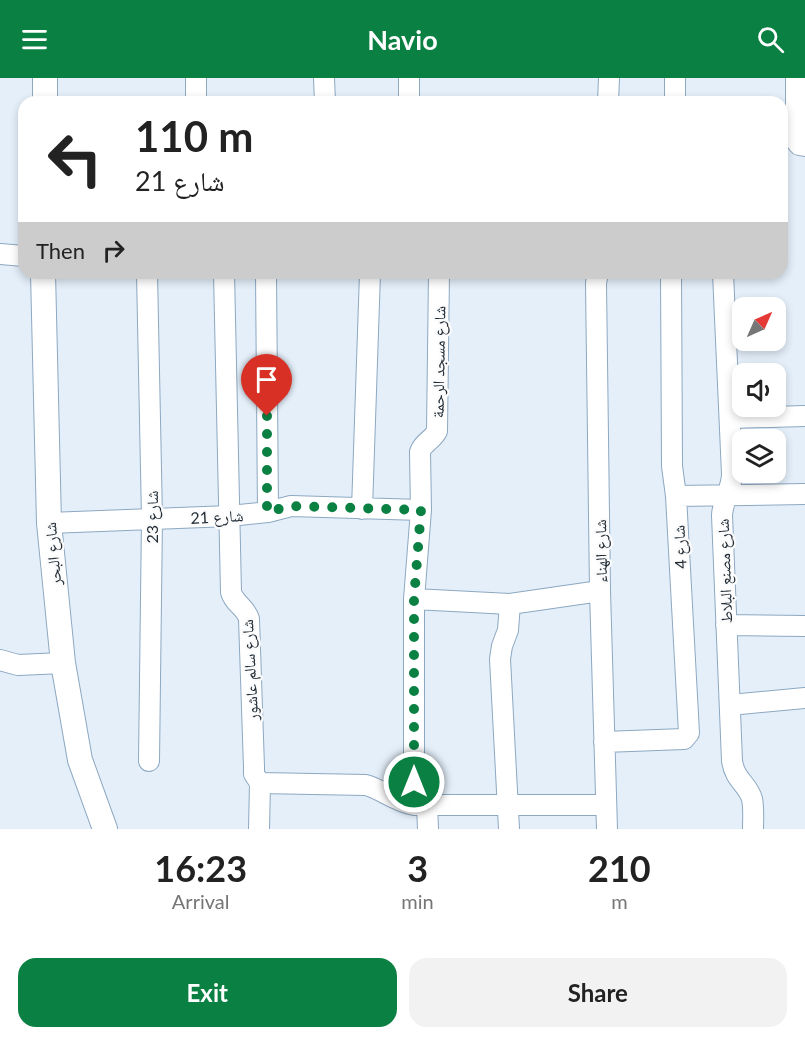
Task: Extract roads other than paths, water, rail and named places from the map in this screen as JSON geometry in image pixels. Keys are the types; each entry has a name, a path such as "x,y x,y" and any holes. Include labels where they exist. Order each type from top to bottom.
{"street":[{"path":"45,78 45,96"},
{"path":"196,78 196,96"},
{"path":"324,78 325,96"},
{"path":"409,78 409,96"},
{"path":"608,96 609,78"},
{"path":"675,78 675,96"},
{"path":"796,78 800,114 796,141 799,145 805,146"},
{"path":"0,254 18,256"},
{"name":"شارع البحر","path":"43,279 49,524 63,663 80,760 105,829"},
{"name":"شارع 23","path":"147,279 152,518 149,761"},
{"name":"شارع سالم عاشور","path":"224,279 231,592 235,602 246,611 249,619 254,774 260,783 259,829"},
{"path":"267,279 267,512"},
{"path":"362,509 370,279"},
{"name":"شارع مسجد الرحمة","path":"428,829 421,805 414,599 421,510 420,452 424,443 437,431 439,279"},
{"name":"شارع الهناء","path":"597,279 600,591 607,829"},
{"name":"شارع 4","path":"604,742 684,739 688,735 676,496 672,466 671,279"},
{"name":"شارع مصنع البلاط","path":"723,279 732,480 722,515 733,770 753,800 753,829"},
{"path":"730,418 805,416"},
{"path":"676,496 805,494"},
{"name":"شارع 21","path":"49,524 230,516 267,512 291,506 421,510"},
{"path":"414,599 510,603 600,591"},
{"path":"509,829 500,659 508,630 510,603"},
{"path":"726,625 805,626"},
{"path":"0,660 18,665 63,663"},
{"path":"730,705 805,698"},
{"path":"260,783 366,785 404,803 421,805 606,805"}]}
